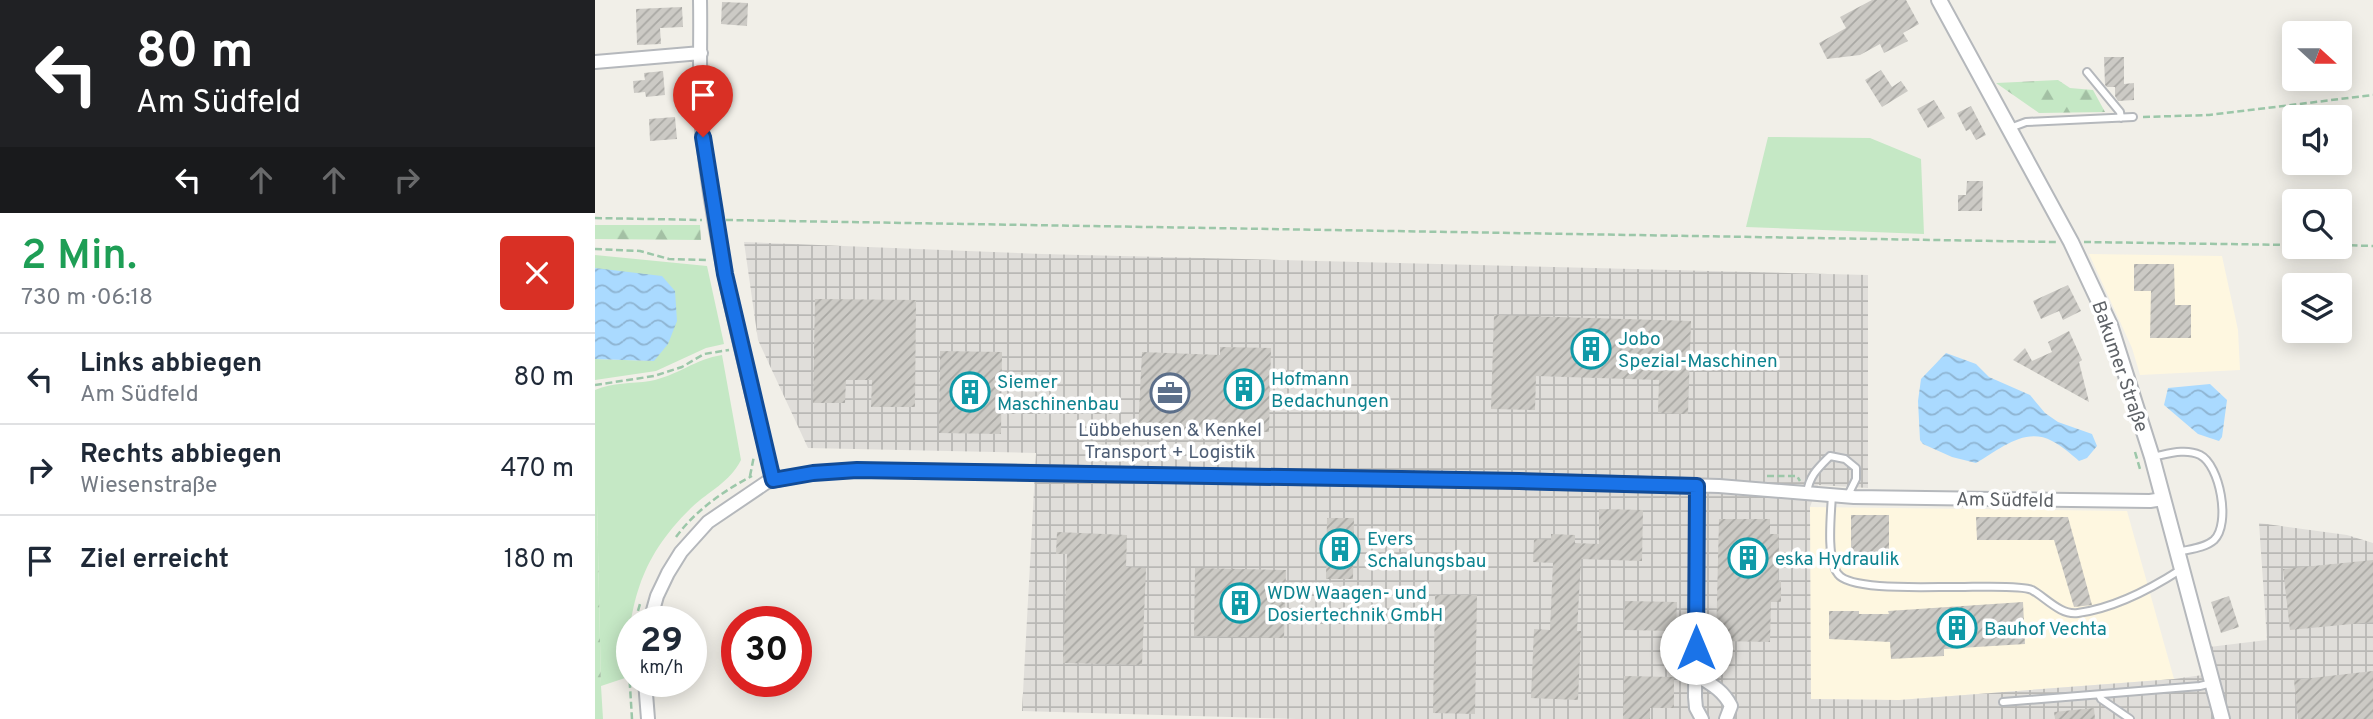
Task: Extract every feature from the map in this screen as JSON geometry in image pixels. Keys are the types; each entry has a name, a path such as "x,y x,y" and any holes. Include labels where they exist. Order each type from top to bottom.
{"street":[{"path":"700,0 703,137 715,220 741,348 773,480"},
{"name":"Bakumer Straße","path":"1939,0 2071,242 2110,325 2152,457 2222,719"},
{"path":"595,62 701,53"},
{"name":"Am Südfeld","path":"654,606 668,573 694,536 708,522 735,502 773,480 813,473 857,470 1482,480 1697,486 1847,497 2162,499"},
{"path":"1697,486 1695,697 1696,708 1702,719"},
{"path":"1696,675 1719,689 1726,697 1731,706 1726,719"},
{"path":"646,697 648,719"}],"lane":[{"path":"2087,72 2120,112 2121,118"},
{"path":"2009,128 2026,122 2133,117"},
{"path":"2152,457 2186,452 2206,459 2212,466 2223,509 2223,522 2219,534 2213,540 2206,545 2176,553"},
{"path":"1807,493 1808,483 1815,470 1831,456 1845,459 1856,468 1856,479 1847,497"},
{"path":"1832,495 1833,564 1838,576 1850,583 1873,587 2029,588 2048,603 2074,614 2111,606 2181,570"},
{"path":"2003,702 2212,683"},
{"path":"2099,695 2130,719"}],"path":[{"path":"2133,117 2209,115 2373,96"},
{"path":"595,218 2282,245"},
{"path":"2352,246 2373,246"},
{"path":"595,249 640,251 698,261 722,258"},
{"path":"595,385 654,376 681,367 704,354 741,348"},
{"path":"2134,450 2142,475"},
{"path":"631,697 632,719"}],"shaded area":[{"path":"744,242 1042,254 1868,275 1868,488 1818,485 1810,507 1811,699 1899,700 2174,679 2217,673 2209,647 2267,640 2259,523 2347,535 2373,543 2373,719 1296,719 1022,711 1036,453 808,448 758,340"},
{"path":"2089,254 2222,256 2238,330 2240,370 2140,375 2132,348"},
{"path":"1810,507 2127,511 2174,679 1899,700 1810,699"}],"green space":[{"path":"2058,80 2070,88 2093,90 2105,112 2039,113 1996,83"},
{"path":"1768,137 1870,138 1921,159 1924,234 1746,227"},
{"path":"595,225 700,225 701,240 595,239"},
{"path":"595,255 707,266 724,344 706,348 656,371 595,380 595,359 654,361 610,271 595,268"},
{"path":"722,355 741,460 725,481 691,508 659,547 648,566 634,606 616,606 616,681 601,686 603,719 595,719 595,686 601,685 595,504 595,390 615,384 660,379"},
{"path":"597,504 601,686 595,686"}],"water":[{"path":"595,268 662,276 675,291 677,321 668,344 654,361 595,359"},
{"path":"1946,353 1976,364 1989,377 2030,395 2045,413 2058,422 2092,434 2097,446 2087,458 2079,461 2052,441 2032,436 2003,446 1976,463 1952,457 1923,444 1920,440 1918,401 1921,379"},
{"path":"2210,384 2227,400 2222,437 2219,441 2198,434 2164,405 2168,388"}],"building":[{"path":"1872,0 1906,0 1919,24 1903,33 1908,41 1884,53 1880,44 1860,55 1827,59 1819,43 1846,28 1840,17"},
{"path":"722,2 748,3 747,26 721,24"},
{"path":"682,7 683,27 660,28 661,44 637,45 636,9"},
{"path":"2104,57 2124,57 2124,84 2134,83 2134,100 2118,101 2115,87 2105,85"},
{"path":"1881,70 1892,87 1901,81 1908,91 1882,107 1865,80"},
{"path":"663,71 665,95 646,97 645,92 634,93 633,81 645,80 644,73"},
{"path":"1934,100 1945,118 1928,128 1917,109"},
{"path":"1971,106 1986,135 1976,140 1970,129 1966,131 1957,113"},
{"path":"675,117 677,139 650,141 649,119"},
{"path":"1967,181 1983,181 1982,211 1958,211 1958,195 1966,195"},
{"path":"2134,264 2174,264 2175,305 2191,305 2191,338 2150,338 2151,291 2134,291"},
{"path":"2068,285 2081,311 2063,320 2059,311 2041,319 2033,301"},
{"path":"815,299 916,300 915,407 871,407 872,380 846,380 845,403 813,403"},
{"name":"Jobo Spezial-Maschinen","path":"1494,315 1691,321 1688,414 1658,413 1659,380 1536,376 1535,410 1491,409"},
{"path":"2069,331 2082,360 2079,362 2089,402 2013,360 2025,348 2032,361 2052,352 2048,342"},
{"path":"1220,347 1271,348 1269,432 1199,430 1199,435 1138,432 1142,352 1220,355"},
{"name":"Siemer Maschinenbau","path":"940,351 1002,352 1001,434 939,433"},
{"path":"1599,509 1643,510 1642,561 1581,559 1577,631 1581,631 1578,700 1531,698 1534,629 1550,630 1553,563 1533,562 1534,539 1551,540 1551,534 1575,535 1575,543 1599,544"},
{"path":"1851,515 1889,515 1889,560 1851,560"},
{"path":"1976,517 2068,517 2092,605 2074,607 2054,540 1977,540"},
{"name":"Evers Schalungsbau","path":"1327,518 1354,518 1353,579 1326,579"},
{"name":"eska Hydraulik","path":"1719,519 1770,519 1770,534 1779,534 1778,581 1781,581 1781,602 1771,602 1770,642 1716,641"},
{"path":"1057,532 1127,535 1126,567 1146,568 1142,665 1063,663 1067,554 1056,554"},
{"path":"2373,560 2373,622 2290,630 2283,569"},
{"name":"WDW Waagen- und Dosiertechnik GmbH","path":"1195,568 1286,570 1284,638 1194,636"},
{"path":"1435,595 1477,595 1475,714 1433,713"},
{"path":"2229,596 2239,627 2221,633 2211,602"},
{"path":"1625,601 1677,602 1676,631 1624,630"},
{"name":"Bauhof Vechta","path":"2023,602 2025,644 1944,649 1944,656 1891,659 1890,642 1829,639 1829,611 1889,614 1888,611"},
{"path":"2373,671 2373,719 2298,719 2294,680"},
{"path":"1624,676 1674,677 1674,708 1650,708 1650,719 1623,719"},
{"path":"2094,708 2095,719 2055,719 2054,712"}],"place":[{"name":"Jobo Spezial-Maschinen","path":"1591,349"},
{"name":"Hofmann Bedachungen","path":"1244,389"},
{"name":"Siemer Maschinenbau","path":"970,392"},
{"name":"Lübbehusen & Kenkel Transport + Logistik","path":"1170,393"},
{"name":"Evers Schalungsbau","path":"1340,549"},
{"name":"eska Hydraulik","path":"1748,558"},
{"name":"WDW Waagen- und Dosiertechnik GmbH","path":"1240,603"},
{"name":"Bauhof Vechta","path":"1957,628"}],"route":[{"path":"703,137 725,274 773,480 813,473 857,470 1697,486 1696,648"}]}
